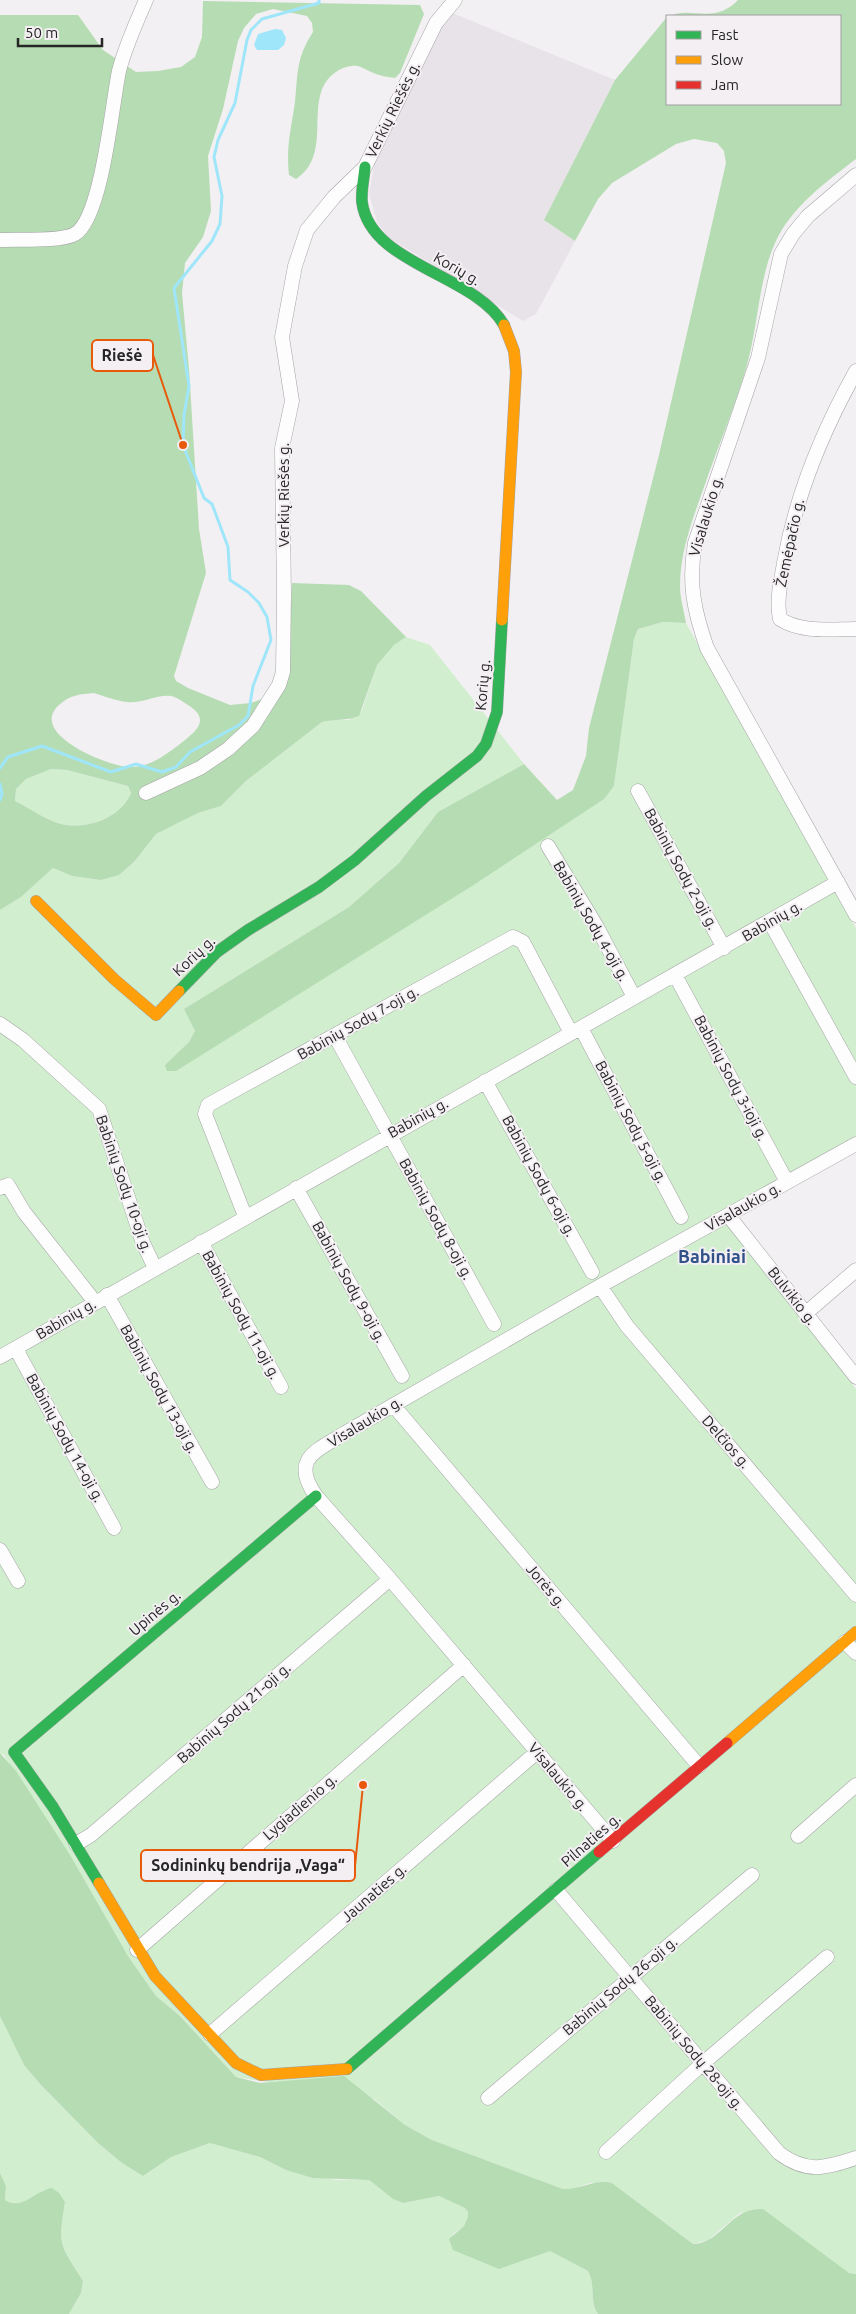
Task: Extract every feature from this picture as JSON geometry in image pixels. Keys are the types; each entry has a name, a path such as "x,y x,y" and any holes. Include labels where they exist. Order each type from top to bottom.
{"street":[{"path":"0,240 59,240 76,234 85,225 106,162 120,68 146,0"},
{"name":"Verkių Riešės g.","path":"146,793 200,768 228,749 253,726 279,686 283,672 284,595 282,448 292,401 282,338 295,266 307,230 334,197 365,166 436,23 455,0"},
{"name":"Korių g.","path":"36,901 114,980 156,1015 217,952 248,930 319,887 355,860 426,796 470,762 486,744 498,712 516,372 514,351 500,318 486,302 400,253 373,230 362,202 365,166"},
{"name":"Visalaukio g.","path":"856,175 808,216 793,234 781,254 758,358 695,543 691,567 692,595 698,622 708,648 856,915"},
{"name":"Žemėpačio g.","path":"856,371 818,446 801,491 790,528 777,605 780,620 787,624 804,628 856,630"},
{"name":"Babinių Sodų 2-oji g.","path":"638,791 724,948"},
{"name":"Babinių Sodų 4-oji g.","path":"548,846 597,927 634,997"},
{"name":"Babinių g.","path":"0,1356 16,1349 245,1216 724,948 838,882"},
{"path":"770,922 856,1077"},
{"name":"Babinių Sodų 7-oji g.","path":"245,1216 205,1114 205,1109 208,1105 513,937 523,942 576,1031"},
{"name":"Babinių Sodų 3-ioji g.","path":"675,975 787,1182"},
{"name":"Babinių Sodų 10-oji g.","path":"0,1024 23,1040 99,1109 143,1243 155,1268"},
{"name":"Babinių Sodų 5-oji g.","path":"576,1031 681,1217"},
{"name":"Babinių Sodų 8-oji g.","path":"335,1036 494,1324"},
{"name":"Babinių Sodų 6-oji g.","path":"486,1081 592,1272"},
{"name":"Visalaukio g.","path":"613,1841 390,1579 316,1496 306,1482 304,1472 310,1456 345,1433 600,1286 856,1144"},
{"name":"Babinių Sodų 13-oji g.","path":"0,1188 8,1185 24,1212 101,1299 212,1482"},
{"name":"Babinių Sodų 9-oji g.","path":"296,1188 402,1376"},
{"name":"Bulvikio g.","path":"728,1215 856,1377"},
{"name":"Babinių Sodų 11-oji g.","path":"201,1242 282,1387"},
{"path":"806,1313 856,1270"},
{"name":"Delčios g.","path":"600,1286 633,1333 856,1595"},
{"name":"Babinių Sodų 14-oji g.","path":"16,1349 114,1528"},
{"name":"Jorės g.","path":"393,1405 699,1766"},
{"name":"Upinės g.","path":"76,1844 54,1806 14,1752 316,1496"},
{"path":"0,1550 18,1581"},
{"name":"Babinių Sodų 21-oji g.","path":"76,1844 91,1835 390,1579"},
{"name":"Pilnaties g.","path":"210,2034 236,2063 261,2075 346,2070 856,1632"},
{"path":"845,1642 856,1654"},
{"name":"Lygiadienio g.","path":"137,1950 464,1665"},
{"name":"Jaunaties g.","path":"210,2034 537,1752"},
{"path":"798,1836 856,1785"},
{"path":"76,1844 137,1950 155,1976 173,1998 210,2034"},
{"name":"Babinių Sodų 26-oji g.","path":"488,2098 752,1875"},
{"name":"Babinių Sodų 28-oji g.","path":"556,1890 778,2153 789,2161 809,2168 830,2166 856,2158"},
{"path":"606,2152 702,2064 827,1958"}],"shaded area":[{"path":"450,12 615,80 544,220 575,241 536,314 523,321 388,237 377,222 369,194 375,160 435,37"}],"green space":[{"path":"738,0 856,0 856,159 810,196 790,218 775,243 765,271 747,365 684,549 680,586 686,623 663,622 638,629 634,639 614,786 604,799 472,886 176,1071 167,1071 165,1065 189,1042 195,1031 184,1009 349,907 399,863 438,812 524,764 557,800 573,790 586,756 589,728 659,455 726,163 724,151 717,143 694,139 676,144 612,183 598,199 575,241 544,220 615,80 666,18 666,105 841,105 841,15 672,15 678,13 703,14 720,12"},
{"path":"203,1 420,5 424,14 400,73 395,78 378,75 358,66 352,66 336,72 326,82 320,95 314,155 308,168 296,179 289,175 289,138 299,66 303,50 313,32 312,23 307,16 273,9 256,14 244,28 238,41 223,109 208,156 211,211 203,237 185,263 182,293 189,369 199,529 206,573 174,676 176,681 188,688 230,705 251,703 270,696 288,674 292,583 349,585 361,591 406,637 394,645 377,665 359,716 350,719 322,722 246,781 221,806 198,813 156,834 134,862 119,875 101,880 72,876 53,868 21,897 0,910 0,15 78,15 103,50 136,72 181,67 195,57 202,37","holes":["94,693 127,702 138,702 160,696 173,697 195,710 199,716 199,726 191,735 162,757 137,767 120,766 90,755 75,747 62,737 54,727 52,716 59,705 75,696","51,769 67,770 128,786 131,793 120,809 102,820 81,825 61,824 15,801 16,789 26,779"]},
{"path":"663,622 686,623 856,928 856,1137 723,1213 856,1389 856,2274 849,2273 741,2212 708,2240 693,2244 612,2183 590,2183 572,2189 563,2189 432,2140 405,2125 374,2099 236,2077 180,2016 156,1996 128,1956 4,1755 0,1753 0,910 21,897 53,868 72,876 101,880 119,875 134,862 156,834 198,813 221,806 246,781 322,722 349,720 362,710 377,665 394,645 406,637 430,645 524,764 438,812 399,863 349,907 184,1009 195,1031 189,1042 165,1065 337,966 450,898 561,825 614,786 634,639 638,629"},
{"path":"51,769 67,770 128,786 131,793 120,809 102,820 81,825 61,824 15,801 16,789 26,779"},
{"path":"0,1753 16,1771 70,1855 128,1956 156,1996 180,2016 236,2077 260,2083 344,2076 405,2125 432,2140 563,2189 599,2182 612,2183 693,2244 712,2238 742,2213 763,2209 849,2273 856,2274 856,2314 598,2314 595,2309 592,2282 588,2271 550,2251 499,2269 453,2250 449,2239 464,2226 468,2212 465,2208 439,2196 403,2203 393,2199 369,2180 313,2178 286,2170 260,2157 210,2143 171,2157 143,2176 122,2163 98,2143 24,2065 0,2016"},
{"path":"0,2016 24,2065 41,2085 98,2143 122,2163 143,2176 170,2157 210,2143 260,2157 286,2170 336,2180 369,2180 393,2199 403,2203 439,2196 465,2208 468,2212 464,2226 452,2235 550,2251 588,2271 592,2282 595,2309 598,2314 69,2314 81,2293 83,2281 62,2244 61,2228 65,2202 44,2190 21,2203 5,2200 6,2186 0,2173"},
{"path":"0,2173 6,2186 5,2200 11,2203 23,2202 52,2188 59,2193 65,2202 61,2228 62,2244 83,2281 81,2293 69,2314 0,2314"}],"water":[{"path":"275,29 282,30 286,38 284,45 278,50 257,50 254,45 258,34"}],"waterway":[{"path":"0,768 8,757 42,746 111,772 136,764 162,772 176,767 190,752 239,725 248,716 253,686 271,640 267,617 259,603 248,592 230,580 228,547 212,504 204,498 183,445 184,415 189,386 174,288 212,241 220,224 222,196 214,157 218,140 235,103 247,40 251,30 262,19 319,3 319,0"},
{"path":"0,784 2,794 0,800"}],"traffic: fast":[{"path":"365,167 362,202 369,223 383,241 403,255 471,293 490,308 504,325"},
{"path":"179,991 217,952 248,930 319,887 355,860 426,796 477,756 486,744 497,712 502,620"},
{"path":"99,1883 53,1807 14,1752 316,1496"},
{"path":"347,2069 599,1852"}],"traffic: slow":[{"path":"502,620 516,372 514,351 504,325"},
{"path":"36,901 114,979 156,1015 179,991"},
{"path":"727,1743 856,1632"},
{"path":"99,1883 155,1976 236,2063 261,2075 347,2069"}],"traffic: jam":[{"path":"599,1852 727,1743"}],"place":[{"name":"Riešė","path":"183,445"},
{"name":"Sodininkų bendrija „Vaga“","path":"363,1785"}],"district":[{"name":"Babiniai","path":"712,1257"}]}
